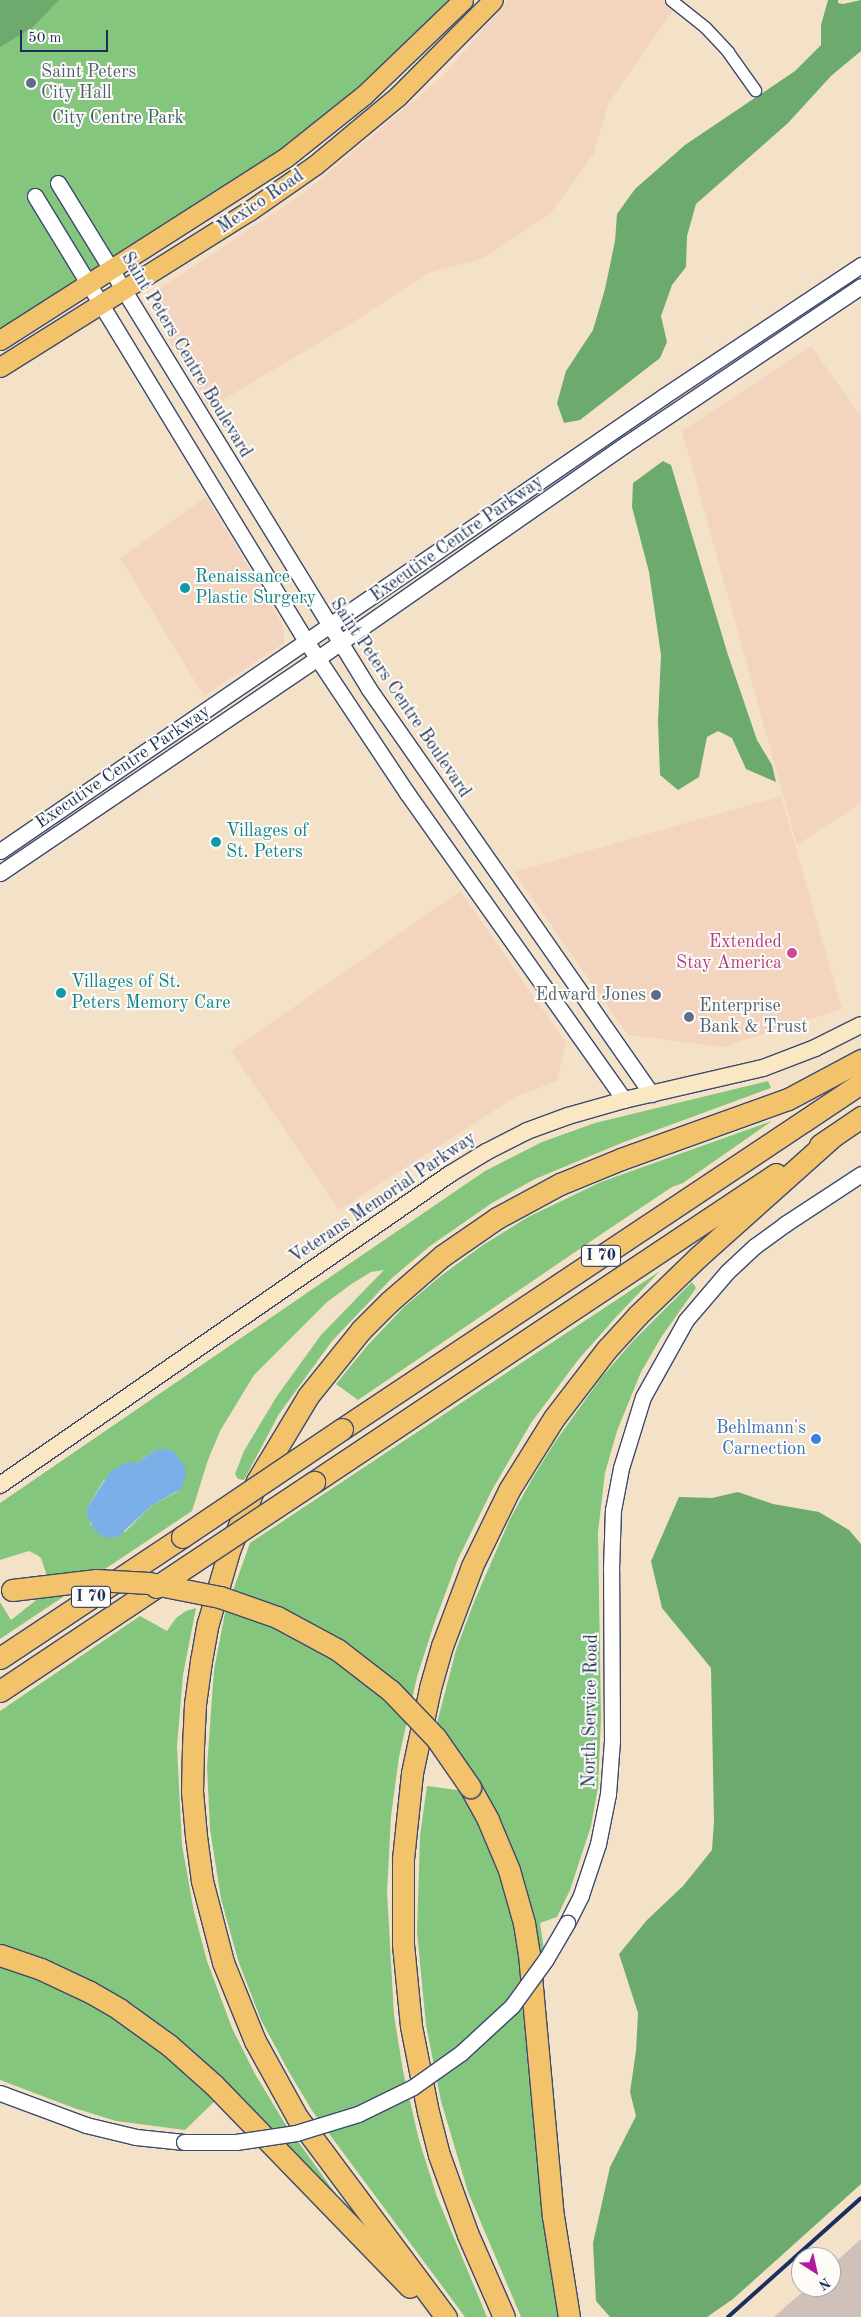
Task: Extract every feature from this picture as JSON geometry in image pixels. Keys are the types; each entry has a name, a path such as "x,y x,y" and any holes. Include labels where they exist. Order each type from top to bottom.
{"highway":[{"path":"444,2317 297,2116 255,2040 240,2008 218,1945 202,1881 196,1836 192,1791 193,1747 195,1704 201,1660 208,1623 230,1548 257,1480 308,1396 362,1330 389,1302 442,1256 497,1218 560,1184 613,1162 788,1099 861,1060"},
{"name":"I 70","path":"0,1658 861,1083"},
{"name":"I 70","path":"0,1691 861,1117"},
{"path":"504,2317 468,2235 439,2155 424,2094 410,2018 403,1944 403,1859 412,1772 430,1688 456,1606 490,1528 531,1453 580,1383 607,1349 665,1287 832,1137"},
{"path":"6,1592 96,1580 149,1583 220,1597 277,1617 338,1650 391,1691 436,1738 470,1787 491,1827 509,1870 524,1923 530,1964 553,2216 569,2317"},
{"path":"0,1955 41,1969 90,1992 119,2009 168,2045 214,2085 390,2268 444,2317"}],"main road":[{"name":"Mexico Road","path":"0,340 292,153 364,95 463,0"},
{"name":"Mexico Road","path":"0,367 123,288 250,211 322,159 398,97 493,0"},
{"name":"Veterans Memorial Parkway","path":"0,1485 450,1174 527,1131 624,1100 763,1068 815,1048 861,1025"}],"street":[{"path":"671,0 705,27 728,52 755,90"},
{"name":"Saint Peters Centre Boulevard","path":"58,183 339,643 430,777 652,1094"},
{"path":"35,196 306,641 408,793 624,1100"},
{"name":"Executive Centre Parkway","path":"0,851 861,265"},
{"name":"Executive Centre Parkway","path":"0,873 318,658 626,444 861,286"},
{"name":"North Service Road","path":"0,2093 86,2125 136,2137 184,2142 236,2142 296,2133 358,2114 413,2087 447,2064 479,2038 512,2006 546,1959 567,1923 581,1895 598,1844 608,1794 612,1742 611,1568 613,1510 621,1468 643,1397 686,1320 727,1272 755,1246 785,1224 861,1174"}],"shaded area":[{"path":"508,0 680,0 608,104 594,153 551,213 484,258 428,273 349,325 209,408 151,309 159,289 303,194 443,76"},
{"path":"811,346 861,417 861,803 797,845 682,431"},
{"path":"206,497 283,625 284,643 204,696 120,558"},
{"path":"781,796 842,1009 723,1047 628,1035 514,872"},
{"path":"460,891 566,1043 557,1081 517,1096 339,1210 231,1051"},
{"path":"861,2239 861,2317 774,2317 797,2297 841,2297 841,2257"}],"green space":[{"name":"City Centre Park","path":"0,0 451,0 367,82 301,137 0,331"},
{"path":"0,0 59,0 32,28 0,47"},
{"path":"828,0 838,0 838,3 843,4 861,0 861,51 831,76 788,123 696,204 687,236 686,267 672,285 661,316 667,342 660,358 580,420 564,423 557,403 566,371 593,330 605,289 615,241 617,214 635,189 685,145 795,71 821,45 821,25"},
{"path":"663,461 671,465 728,655 757,740 772,765 776,782 746,769 732,738 718,731 707,737 699,777 678,790 660,775 658,721 661,655 649,572 632,507 633,483"},
{"path":"768,1081 771,1088 624,1142 535,1179 492,1203 430,1246 392,1278 332,1341 279,1414 244,1480 238,1479 235,1474 244,1451 277,1396 321,1335 384,1270 371,1272 353,1283 327,1302 254,1375 220,1431 208,1460 192,1511 0,1639 0,1602 11,1620 54,1586 46,1573 41,1558 29,1551 0,1560 0,1503 485,1171 542,1142 595,1123","holes":["155,1450 177,1492 151,1506 125,1532 91,1525 87,1508 104,1480 137,1463"]},
{"path":"772,1121 683,1183 672,1187 603,1233 358,1400 336,1384 367,1346 404,1307 442,1275 483,1245 528,1217 601,1182"},
{"path":"660,1271 578,1360 531,1423 492,1490 458,1559 434,1624 417,1677 399,1757 391,1816 387,1892 394,2015 403,2071 419,2140 437,2197 487,2317 465,2317 313,2112 261,2020 238,1960 221,1899 210,1829 207,1767 214,1670 225,1613 250,1543"},
{"path":"692,1282 696,1288 662,1336 641,1372 617,1431 605,1473 598,1532 601,1718 598,1787 591,1826 570,1890 557,1917 540,1923 544,1950 538,1952 525,1889 510,1846 478,1779 460,1753 432,1747 438,1719 456,1650 474,1602 510,1519 532,1479 555,1442 601,1378 633,1341"},
{"path":"738,1492 773,1504 819,1512 849,1530 861,1544 861,2184 733,2299 707,2317 610,2317 596,2301 593,2243 610,2167 636,2116 630,2092 636,2051 638,2013 619,1954 647,1920 683,1886 712,1850 714,1821 711,1668 662,1608 651,1561 679,1497 712,1498"},
{"path":"196,1608 183,1675 177,1746 182,1845 194,1912 207,1961 232,2028 255,2074 284,2122 348,2211 208,2069 0,1947 0,1711 140,1616 167,1631 176,1618 186,1611"},
{"path":"427,1786 464,1791 486,1829 520,1943 561,2317 521,2317 468,2192 441,2101 426,2025 417,1932 420,1836"},
{"path":"0,1963 44,1978 142,2033 217,2099 185,2130 116,2121 74,2108 0,2080"}],"water":[{"path":"155,1450 173,1451 185,1466 186,1475 181,1489 151,1506 119,1536 112,1538 104,1537 96,1532 87,1516 87,1508 110,1472 127,1462 137,1463"}],"railway":[{"path":"728,2317 861,2198"}],"place":[{"name":"Saint Peters City Hall","path":"31,83"},
{"name":"Renaissance Plastic Surgery","path":"185,588"},
{"name":"Villages of St. Peters","path":"216,842"},
{"name":"Extended Stay America","path":"792,953"},
{"name":"Villages of St. Peters Memory Care","path":"61,993"},
{"name":"Edward Jones","path":"656,995"},
{"name":"Enterprise Bank & Trust","path":"689,1017"},
{"name":"Behlmann's Carnection","path":"816,1439"}]}
